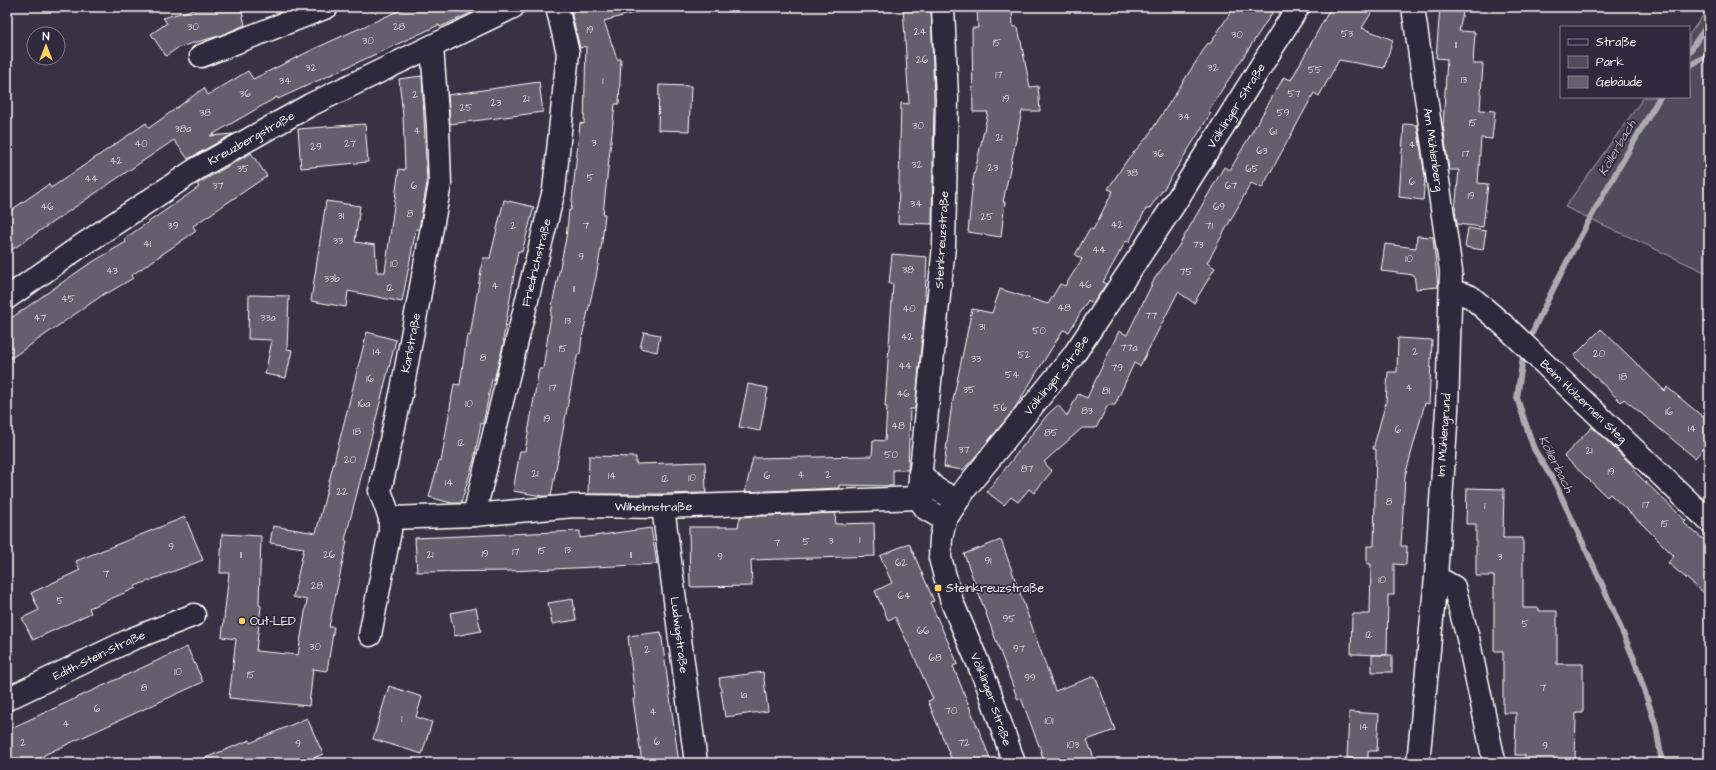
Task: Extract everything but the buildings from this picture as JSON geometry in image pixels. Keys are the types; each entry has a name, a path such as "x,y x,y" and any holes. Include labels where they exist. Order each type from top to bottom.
{"street":[{"path":"201,56 327,7"},
{"name":"Kreuzbergstraße","path":"7,298 78,248 198,168 310,105 513,7"},
{"name":"Friedrichstraße","path":"474,515 554,190 568,53 557,7"},
{"name":"Steinkreuzstraße","path":"918,498 944,246 947,99 943,7"},
{"name":"Völklinger Straße","path":"1014,763 987,684 952,602 940,558 941,538 945,520 957,500 1072,356 1173,206 1298,7"},
{"name":"Am Mühlenberg","path":"1413,7 1448,242 1451,271 1451,293"},
{"name":"Karlstraße","path":"370,635 390,531 390,518 380,491 402,390 440,184 438,127 432,47"},
{"name":"Beim Hölzernen Steg","path":"1451,293 1463,294 1471,297 1506,327 1709,521"},
{"name":"Im Mühlengrund","path":"1418,763 1436,577 1447,410 1451,293"},
{"path":"920,473 936,489 957,500"},
{"path":"918,498 926,509 945,520"},
{"name":"Wilhelmstraße","path":"390,518 474,515 574,506 663,507 918,498"},
{"name":"Ludwigstraße","path":"663,507 696,763"},
{"path":"1436,577 1454,587 1468,638 1494,761"},
{"name":"Edith-Stein-Straße","path":"7,699 132,639 194,615"}],"green space":[{"path":"1709,7 1709,274 1565,207 1643,98 1690,98 1690,34"}],"waterway":[{"name":"Köllerbach","path":"1690,51 1709,23"},
{"name":"Köllerbach","path":"1690,65 1709,54"},
{"name":"Köllerbach","path":"1528,342 1574,248 1659,98"},
{"name":"Köllerbach","path":"1524,350 1517,398 1534,449 1556,485 1601,582 1634,659 1656,726 1662,763"}],"place":[{"name":"Steinkreuzstraße","path":"938,588"},
{"name":"Out-LED","path":"242,621"}]}
